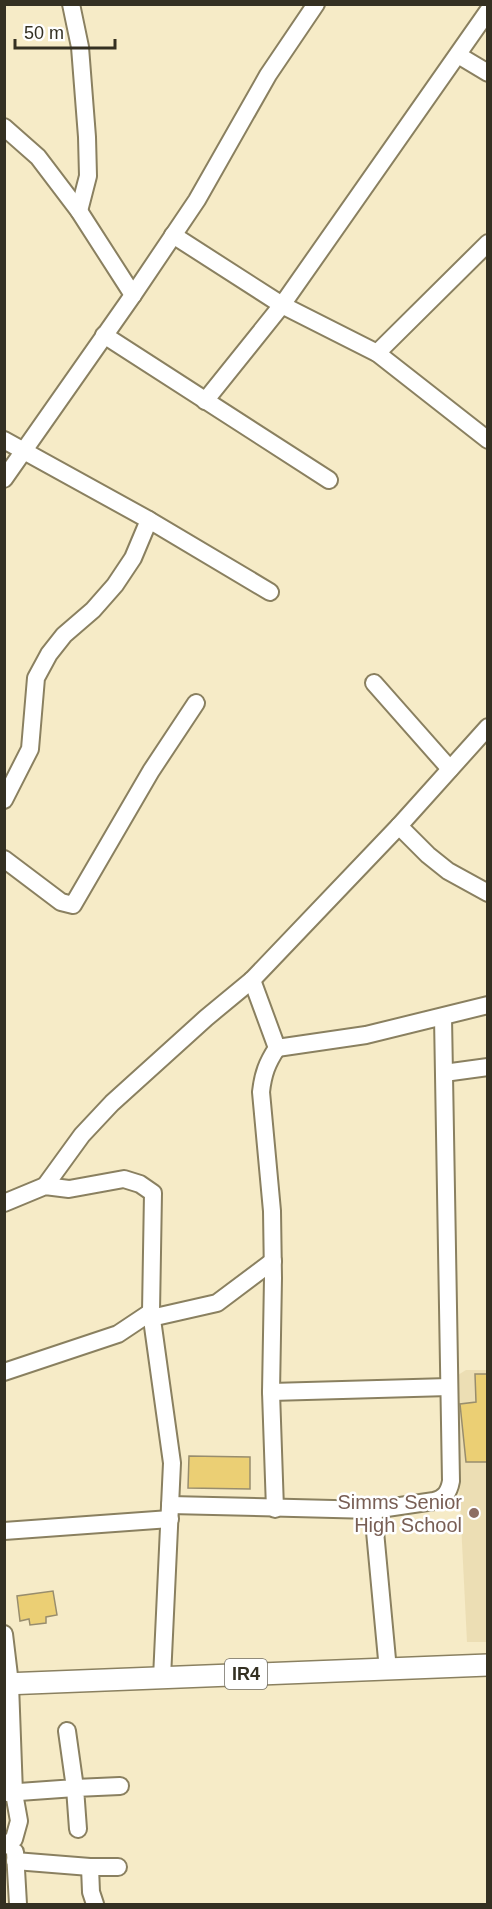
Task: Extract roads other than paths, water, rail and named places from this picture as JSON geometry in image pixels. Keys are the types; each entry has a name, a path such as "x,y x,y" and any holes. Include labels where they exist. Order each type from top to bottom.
{"main road":[{"name":"IR4","path":"7,1684 488,1665"}],"street":[{"path":"71,4 80,47 87,147 88,176 79,211"},
{"path":"4,479 197,200 268,75 316,4"},
{"path":"205,400 282,305 488,11"},
{"path":"458,55 488,73"},
{"path":"4,127 38,157 79,211 133,295"},
{"path":"173,235 282,305 377,353 488,440"},
{"path":"377,353 488,243"},
{"path":"104,335 329,480"},
{"path":"4,440 149,520 270,592"},
{"path":"4,800 30,749 36,678 64,635 93,610 115,585 133,558 149,520"},
{"path":"374,683 450,769"},
{"path":"4,859 61,902 73,904 151,771 196,703"},
{"path":"45,1186 82,1135 112,1103 206,1018 252,980 399,826 488,727"},
{"path":"399,826 448,871 488,893"},
{"path":"252,980 277,1048"},
{"path":"275,1509 271,1392 272,1211 261,1092 262,1074 277,1048 366,1035 488,1005"},
{"path":"4,1531 170,1512 275,1509 373,1510 442,1499 449,1491 451,1481 443,1017"},
{"path":"444,1073 488,1068"},
{"path":"4,1203 45,1186 69,1189 124,1179 140,1184 153,1193 151,1315 172,1463 162,1678"},
{"path":"4,1372 118,1334 151,1315 217,1304 273,1261"},
{"path":"271,1392 449,1387"},
{"path":"373,1510 388,1670"},
{"path":"4,1634 9,1793 19,1821 9,1842 15,1861 18,1905"},
{"path":"67,1731 78,1829"},
{"path":"9,1793 120,1786"},
{"path":"15,1861 118,1867"},
{"path":"90,1867 91,1892 95,1905"}],"place":[{"name":"Simms Senior High School","path":"474,1513"}]}
